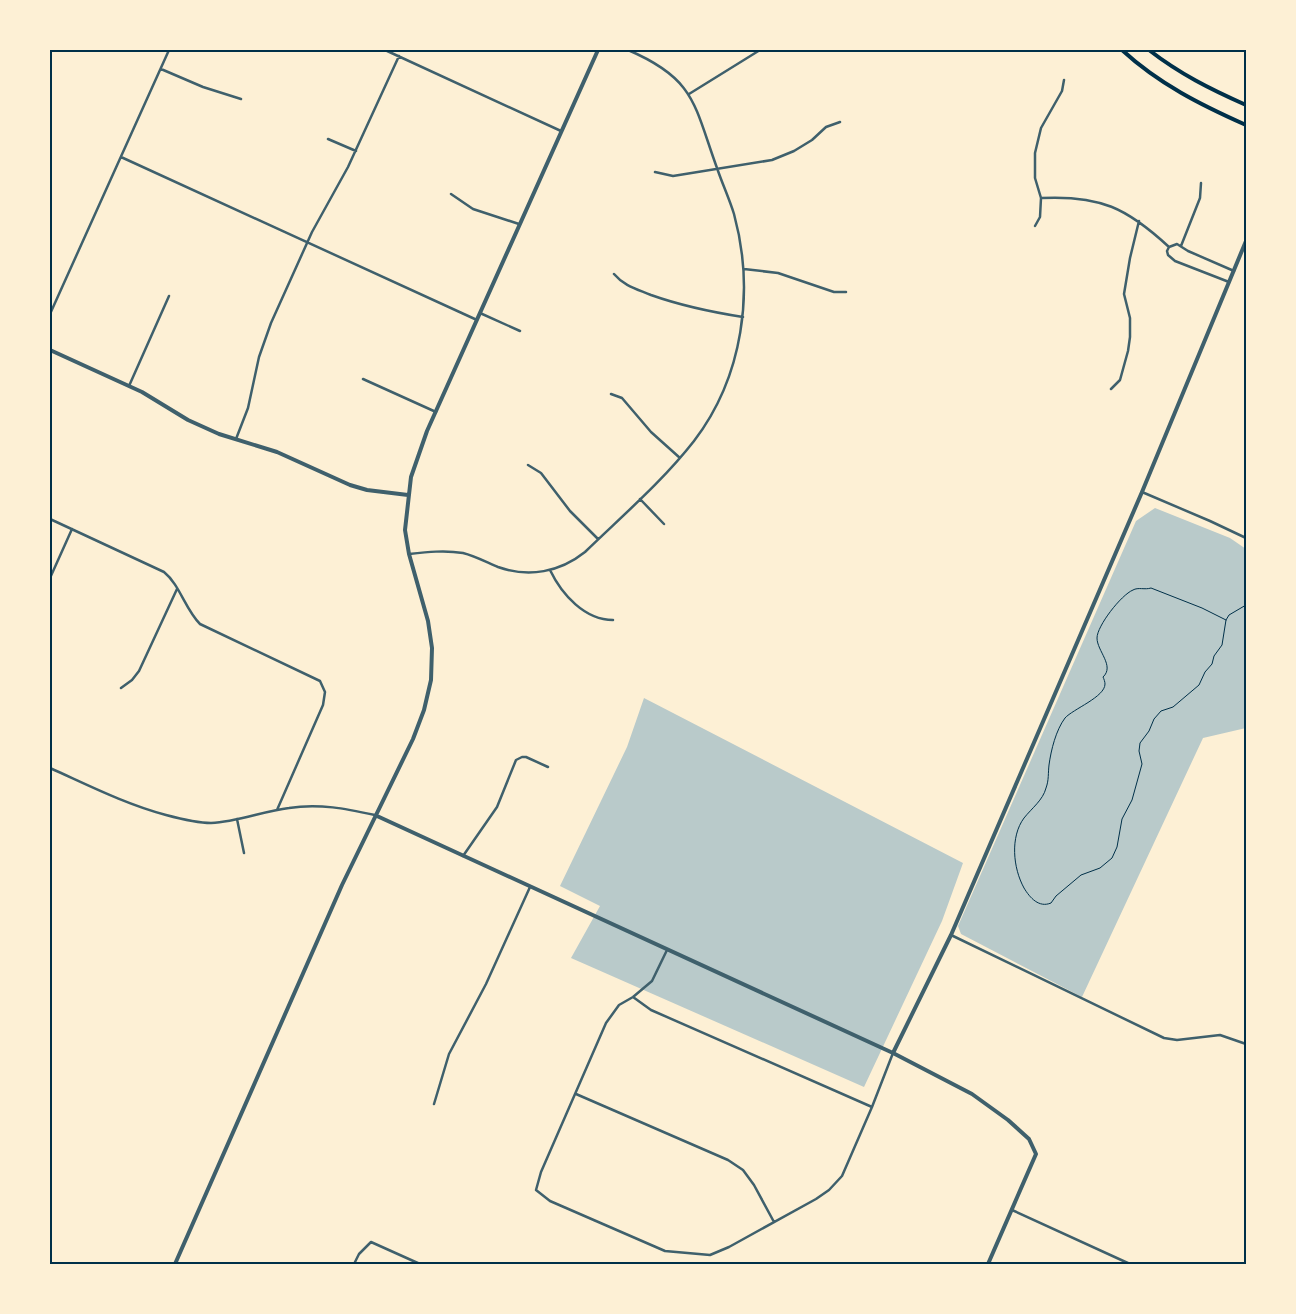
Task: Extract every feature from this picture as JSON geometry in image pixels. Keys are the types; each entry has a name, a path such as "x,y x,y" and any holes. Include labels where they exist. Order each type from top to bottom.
{"main road":[{"path":"1122,50 1166,85 1246,125"},
{"path":"1149,50 1174,69 1198,83 1246,105"}],"street":[{"path":"50,314 169,50"},
{"path":"386,50 561,131"},
{"path":"175,1264 342,885 368,828 377,816 419,724 428,695 432,664 430,632 409,554 405,530 408,495 417,456 598,50"},
{"path":"409,554 450,552 472,556 499,567 516,571 538,572 560,568 577,558 598,539 680,458 703,427 720,398 736,352 743,317 744,269 734,213 699,114 689,94 669,72 654,62 628,50"},
{"path":"689,94 760,50"},
{"path":"235,440 248,408 264,340 307,241 342,181 398,56"},
{"path":"161,68 203,87 240,99"},
{"path":"1036,226 1040,217 1041,198 1035,178 1035,153 1041,128 1062,91 1064,80"},
{"path":"655,172 672,176 766,161 783,156 806,144 826,127 840,122"},
{"path":"328,139 356,151"},
{"path":"121,157 477,320"},
{"path":"1181,246 1200,198 1201,183"},
{"path":"451,194 472,209 519,224"},
{"path":"1041,198 1059,197 1098,201 1139,221 1169,247"},
{"path":"1111,389 1120,380 1128,351 1130,318 1124,294 1139,221"},
{"path":"667,950 652,981 633,997 619,1004 606,1023 541,1172 536,1190 550,1200 664,1252 710,1255 729,1247 829,1190 842,1176 872,1108 893,1053 951,935 1142,492 1246,241"},
{"path":"1169,247 1177,244 1188,251 1234,271"},
{"path":"1169,247 1167,251 1168,256 1174,261 1229,283"},
{"path":"744,269 778,273 834,292 846,292"},
{"path":"614,274 624,285 677,304 743,317"},
{"path":"129,386 170,296"},
{"path":"480,313 520,331"},
{"path":"50,350 154,398 188,420 235,440 277,452 350,486 408,495"},
{"path":"363,380 436,412"},
{"path":"611,394 622,398 652,432 680,458"},
{"path":"528,465 542,473 570,511 598,539"},
{"path":"1142,492 1210,520 1246,538"},
{"path":"640,499 664,524"},
{"path":"50,519 164,572 169,576 194,617 202,625 315,678 324,686 323,705 277,810"},
{"path":"50,578 72,529"},
{"path":"550,570 559,586 586,613 599,619 613,620"},
{"path":"121,688 132,680 139,671 177,589"},
{"path":"464,856 497,806 516,760 526,757 548,767"},
{"path":"50,768 122,800 156,812 201,822 224,822 277,810 310,806 323,806 377,816 893,1053 972,1094 1008,1120 1029,1139 1036,1154 988,1264"},
{"path":"237,819 244,852"},
{"path":"434,1104 449,1054 486,984 530,887"},
{"path":"951,935 1164,1038 1176,1040 1220,1035 1246,1044"},
{"path":"633,997 651,1010 872,1108"},
{"path":"576,1094 728,1160 743,1170 754,1185 774,1222"},
{"path":"1012,1210 1130,1264"},
{"path":"354,1264 359,1254 371,1242 420,1264"}],"path":[{"path":"1226,620 1152,588 1131,590 1111,608 1097,637 1099,649 1108,667 1108,671 1103,677 1104,688 1069,715 1061,725 1049,763 1045,792 1022,821 1016,841 1015,857 1018,872 1024,887 1035,901 1042,904 1051,903 1056,896 1081,875 1100,868 1112,858 1117,847 1122,819 1132,800 1142,764 1139,751 1140,743 1161,711 1173,707 1200,683 1222,645 1226,620 1232,612 1246,605"}],"shaded area":[{"path":"1155,508 1230,538 1246,549 1246,728 1203,738 1082,997 961,934 958,926 1136,521"},
{"path":"644,698 963,863 942,921 864,1087 571,958 600,906 560,886 627,747"}]}
